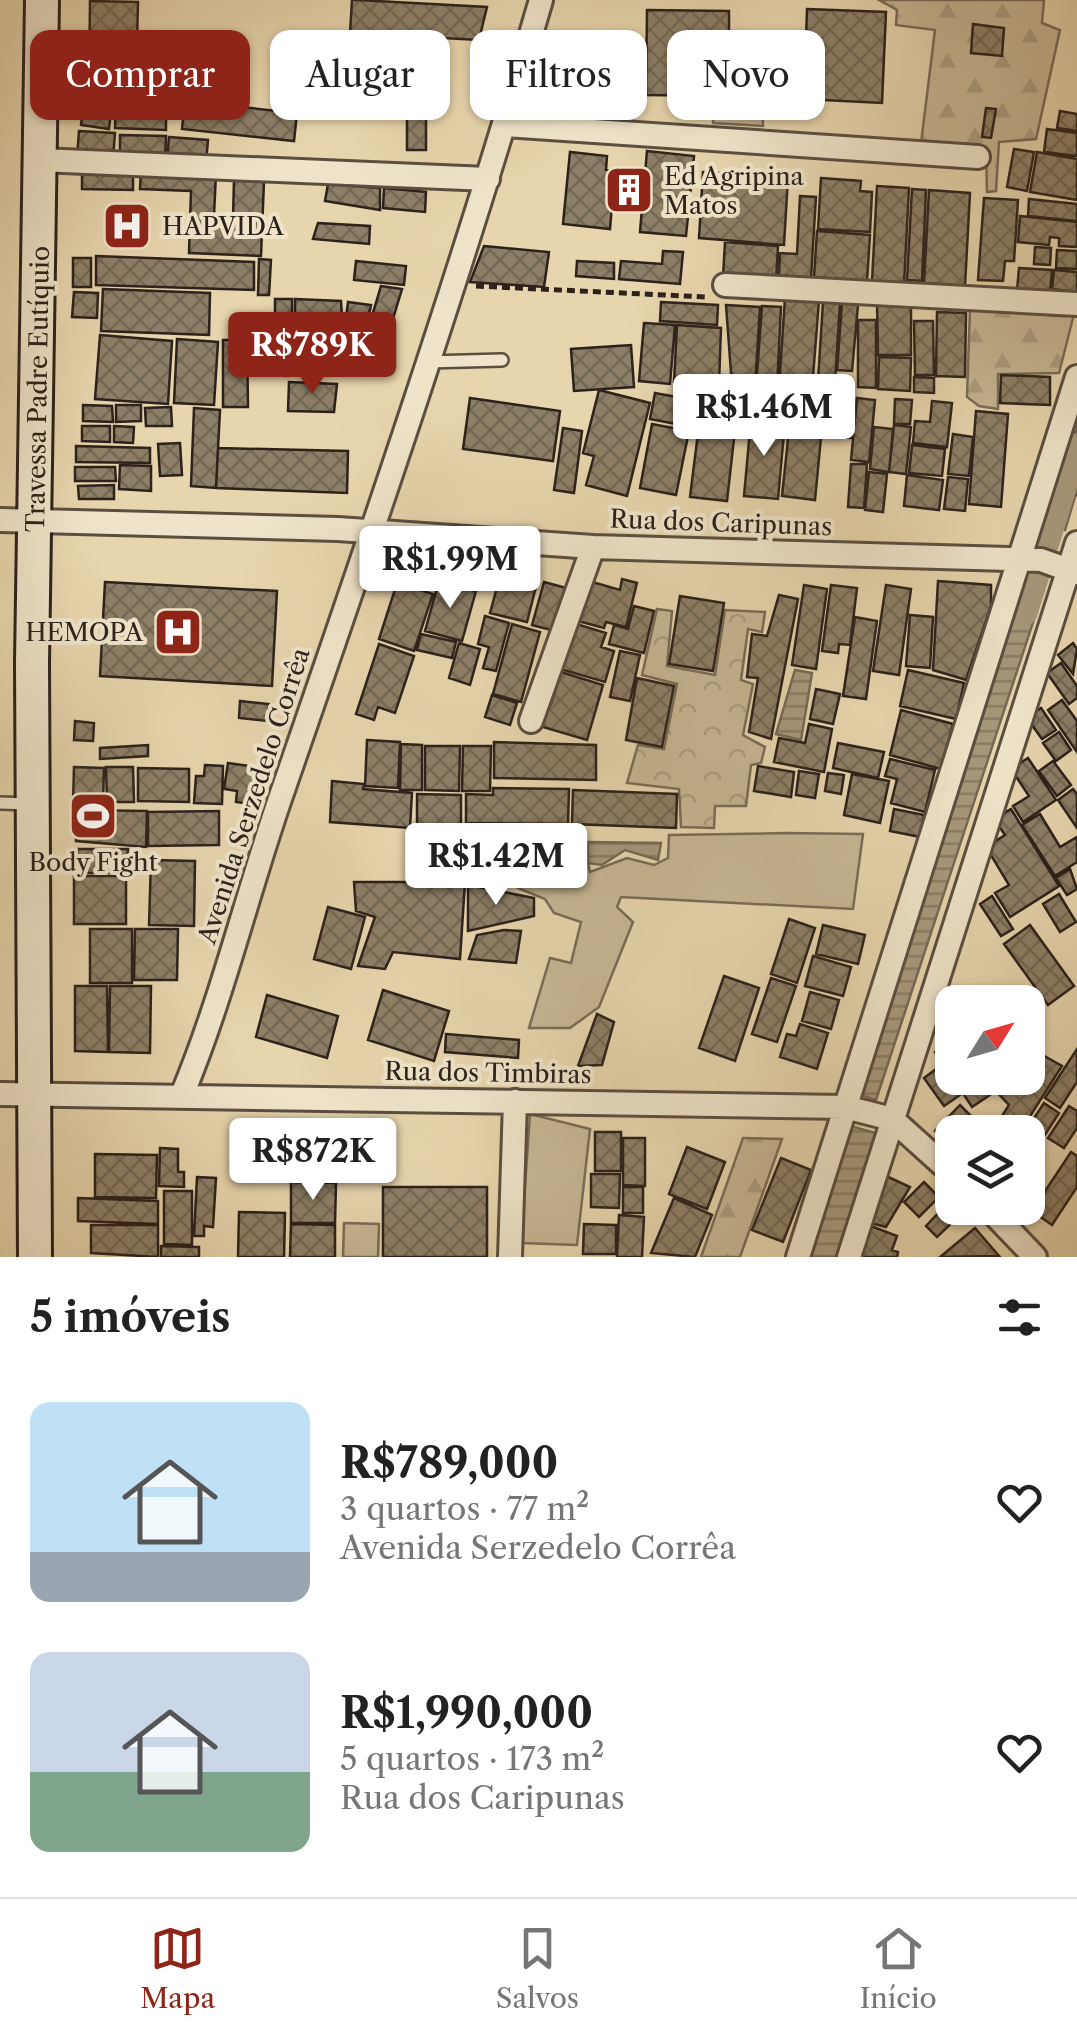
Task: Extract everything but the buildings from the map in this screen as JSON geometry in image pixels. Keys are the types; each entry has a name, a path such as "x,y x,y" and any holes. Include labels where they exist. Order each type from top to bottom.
{"main road":[{"name":"Travessa Padre Eutíquio","path":"35,1257 36,1096 16,804 37,522 42,0"}],"street":[{"name":"Avenida Serzedelo Corrêa","path":"182,1095 202,1046 278,804 488,179 541,0"},
{"path":"504,125 978,156"},
{"path":"40,160 488,179"},
{"path":"716,291 1077,304"},
{"path":"798,1257 1077,377"},
{"name":"Rua dos Caripunas","path":"0,520 372,531 593,547 1018,560 1074,570"},
{"path":"849,1257 1074,570 1077,542"},
{"path":"531,722 593,547"},
{"name":"Rua dos Timbiras","path":"0,1094 845,1107 892,1120 935,1158"},
{"path":"510,1257 515,1101"},
{"path":"1004,1225 1035,1257"}],"lane":[{"path":"427,362 502,360"}],"path":[{"path":"452,285 716,291"}],"green space":[{"path":"879,0 1044,0 1042,23 1060,30 1036,139 999,142 996,191 987,192 986,148 921,143 935,30 896,25 897,10"},
{"path":"763,120 763,126 713,123"},
{"path":"970,309 1075,310 1059,373 998,374 998,409 979,406 967,397"},
{"path":"657,609 672,611 667,666 715,675 725,610 765,612 762,632 748,629 741,680 753,684 743,735 765,747 761,763 751,765 746,806 715,806 714,828 681,827 679,789 627,783 638,745 664,749 677,684 642,675"},
{"path":"863,834 853,909 621,897 617,907 633,922 599,1007 570,1028 529,1028 550,958 571,963 581,922 554,913 545,899 518,888 526,873 557,844 583,843 590,872 627,858 654,865 668,858 669,835"},
{"path":"530,1114 590,1129 577,1245 521,1243"},
{"path":"743,1138 782,1139 740,1257 701,1257"},
{"path":"344,1223 379,1224 378,1257 343,1257"}],"water":[{"path":"1077,396 1077,490 1065,530 1035,523"},
{"path":"1019,580 1045,586 876,1100 857,1094"},
{"path":"795,670 812,673 801,740 776,734"},
{"path":"588,842 661,843 658,860 625,850 602,865 588,863"},
{"path":"847,1125 879,1134 838,1257 809,1257"}],"waterway":[{"path":"1025,613 1077,446"}],"place":[{"name":"Ed Agripina Matos","path":"629,190"},
{"name":"HAPVIDA","path":"127,226"},
{"name":"HEMOPA","path":"178,632"},
{"name":"Body Fight","path":"93,816"}]}
